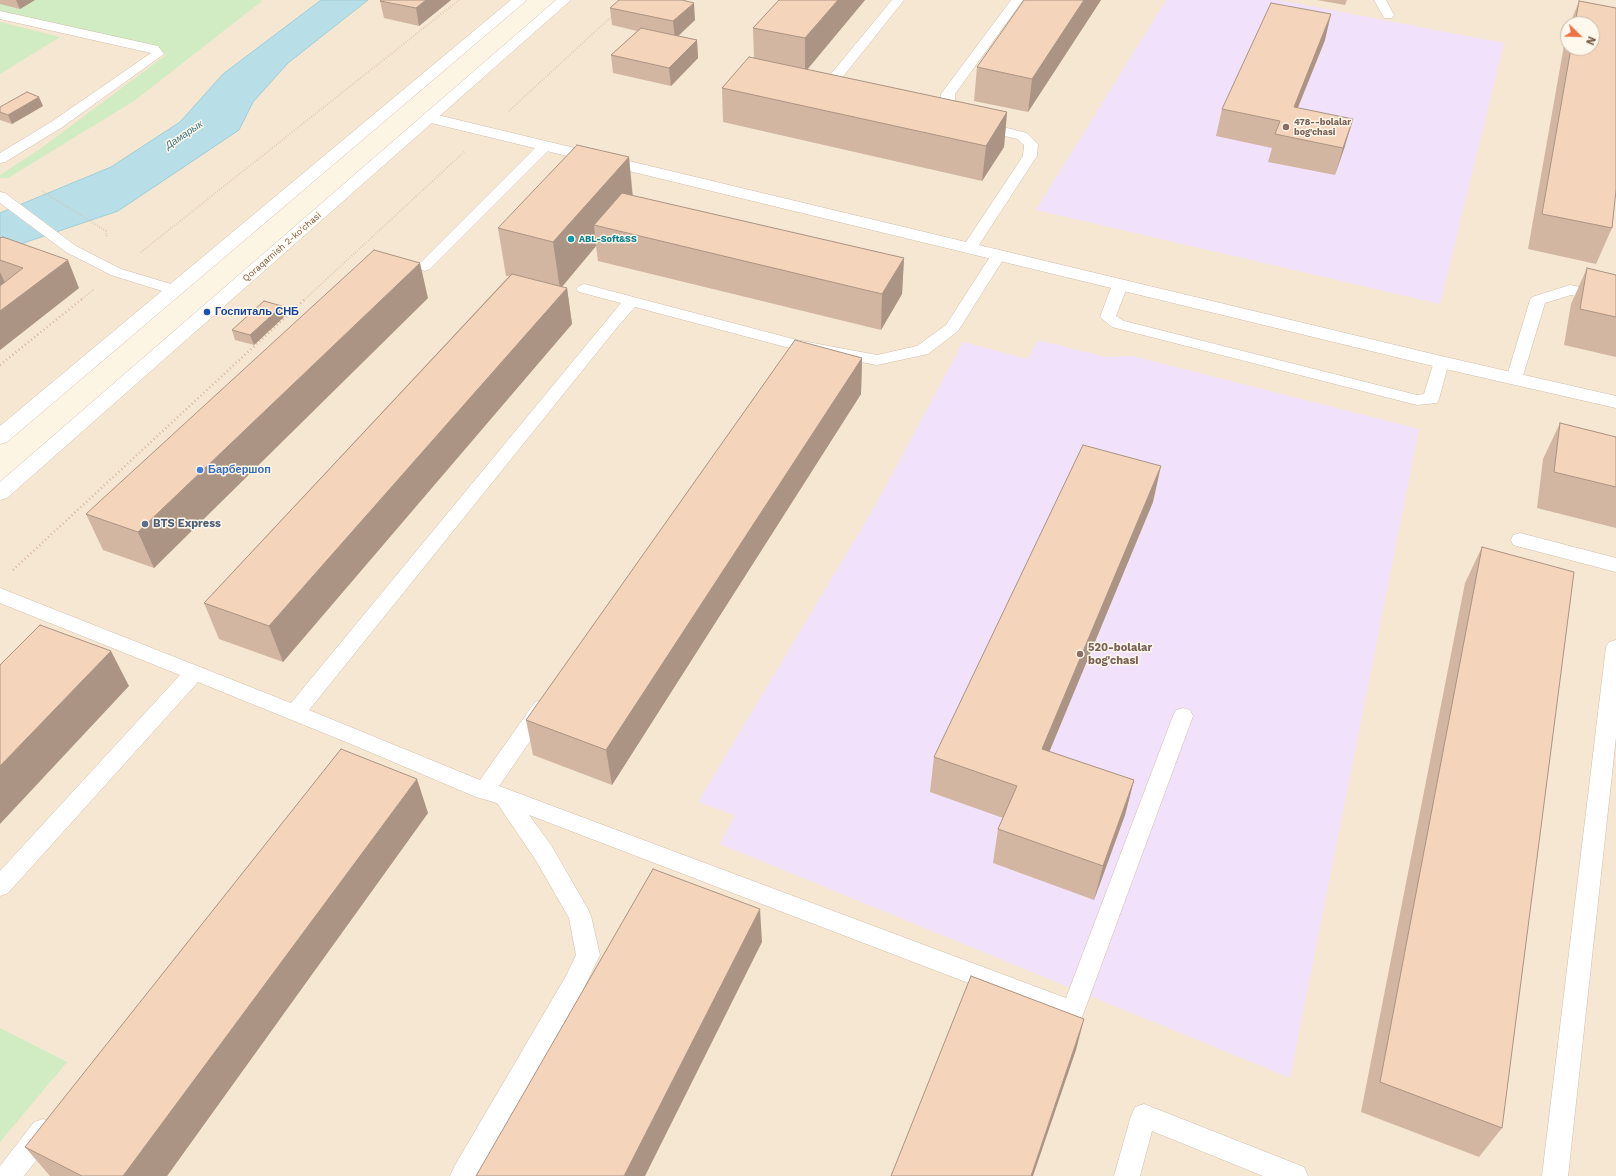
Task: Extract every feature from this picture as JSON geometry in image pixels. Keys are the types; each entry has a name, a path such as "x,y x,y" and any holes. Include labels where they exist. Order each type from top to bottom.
{"main road":[{"path":"2,433 175,290 520,0"},
{"name":"Qoraqamish 2-ko'chasi","path":"0,493 564,0"},
{"path":"429,118 1441,362 1616,402"},
{"path":"307,179 348,189"}],"lane":[{"path":"834,101 819,98 898,0"},
{"path":"970,248 1030,156 1031,144 1022,136 949,118 948,94 1017,0"},
{"path":"1380,0 1388,15"},
{"path":"0,15 152,49 158,54 56,125 0,159"},
{"path":"425,266 545,146"},
{"path":"0,196 71,249 116,272 175,290"},
{"path":"584,289 632,301 793,351 877,360 922,350 952,328 998,255"},
{"path":"1120,284 1108,317 1118,324 1417,400 1431,399 1441,362"},
{"path":"1514,379 1538,300 1570,290 1616,299"},
{"path":"294,713 613,322 632,301"},
{"path":"1520,540 1616,565"},
{"path":"0,595 494,793 1073,1012 1183,716"},
{"path":"1555,1176 1616,647"},
{"path":"0,886 194,673"},
{"path":"494,793 552,694"},
{"path":"343,756 358,738"},
{"path":"463,1176 574,984 588,955 580,916 543,852 494,793"},
{"path":"8,1176 57,1114"},
{"path":"1127,1176 1144,1116 1295,1176"}],"path":[{"path":"0,365 459,0"},
{"path":"12,572 618,10"},
{"path":"38,190 106,231"}],"shaded area":[{"path":"0,0 520,0 0,437"},
{"path":"564,0 1616,0 1616,1176 0,1176 0,493"},
{"name":"478--bolalar bog'chasi","path":"1166,0 1279,0 1504,43 1440,304 1036,210"},
{"name":"520-bolalar bog'chasi","path":"1038,340 1106,357 1133,356 1419,429 1290,1078 720,844 735,815 698,802 875,506 963,342 1028,359"}],"green space":[{"path":"0,0 262,1 134,101 8,178 0,178 0,175 40,149 166,55 164,53 0,14"},
{"path":"0,22 60,37 0,74"},
{"path":"0,1028 67,1062 0,1142"}],"water":[{"name":"Дамарык","path":"321,0 368,0 288,63 253,102 239,130 118,211 0,251 0,213 111,167 180,122 223,74"}],"building":[{"path":"426,0 416,8 380,1"},
{"path":"619,0 682,0 694,3 673,21 610,8"},
{"path":"779,0 838,0 805,38 753,28"},
{"path":"1024,0 1084,0 1032,79 977,67"},
{"path":"1579,1 1616,8 1616,190 1612,228 1542,214 1570,56 1600,56 1600,16 1576,16"},
{"path":"1271,3 1331,14 1294,107 1353,119 1343,148 1275,134 1280,121 1222,109"},
{"path":"641,28 697,40 669,68 611,55"},
{"path":"749,57 1007,112 986,146 722,88"},
{"path":"27,92 39,97 8,115 0,112 0,107"},
{"path":"577,145 629,157 553,242 498,228"},
{"path":"622,193 904,258 882,294 594,225"},
{"path":"3,237 68,260 0,311 0,286 23,268 0,260 0,238"},
{"path":"374,250 420,263 138,532 86,514"},
{"path":"1587,268 1616,275 1616,317 1580,309"},
{"path":"512,274 567,288 269,626 204,603"},
{"path":"264,301 282,306 250,335 232,330"},
{"path":"795,340 862,358 606,750 526,720"},
{"path":"1560,423 1616,437 1616,487 1554,472"},
{"path":"1083,445 1161,466 1042,749 1134,780 1103,866 998,829 1017,786 934,757"},
{"path":"1482,547 1574,572 1502,1128 1380,1082"},
{"path":"40,625 111,651 0,766 0,665"},
{"path":"341,749 417,779 123,1176 82,1176 25,1147"},
{"path":"653,869 760,909 624,1176 476,1176"},
{"path":"971,976 1084,1019 1031,1176 891,1176"}],"place":[{"name":"478--bolalar bog'chasi","path":"1286,127"},
{"name":"ABL-Soft&SS","path":"571,239"},
{"name":"Госпиталь СНБ","path":"207,312"},
{"name":"Барбершоп","path":"200,470"},
{"name":"BTS Express","path":"145,524"},
{"name":"520-bolalar bog'chasi","path":"1080,654"}]}
